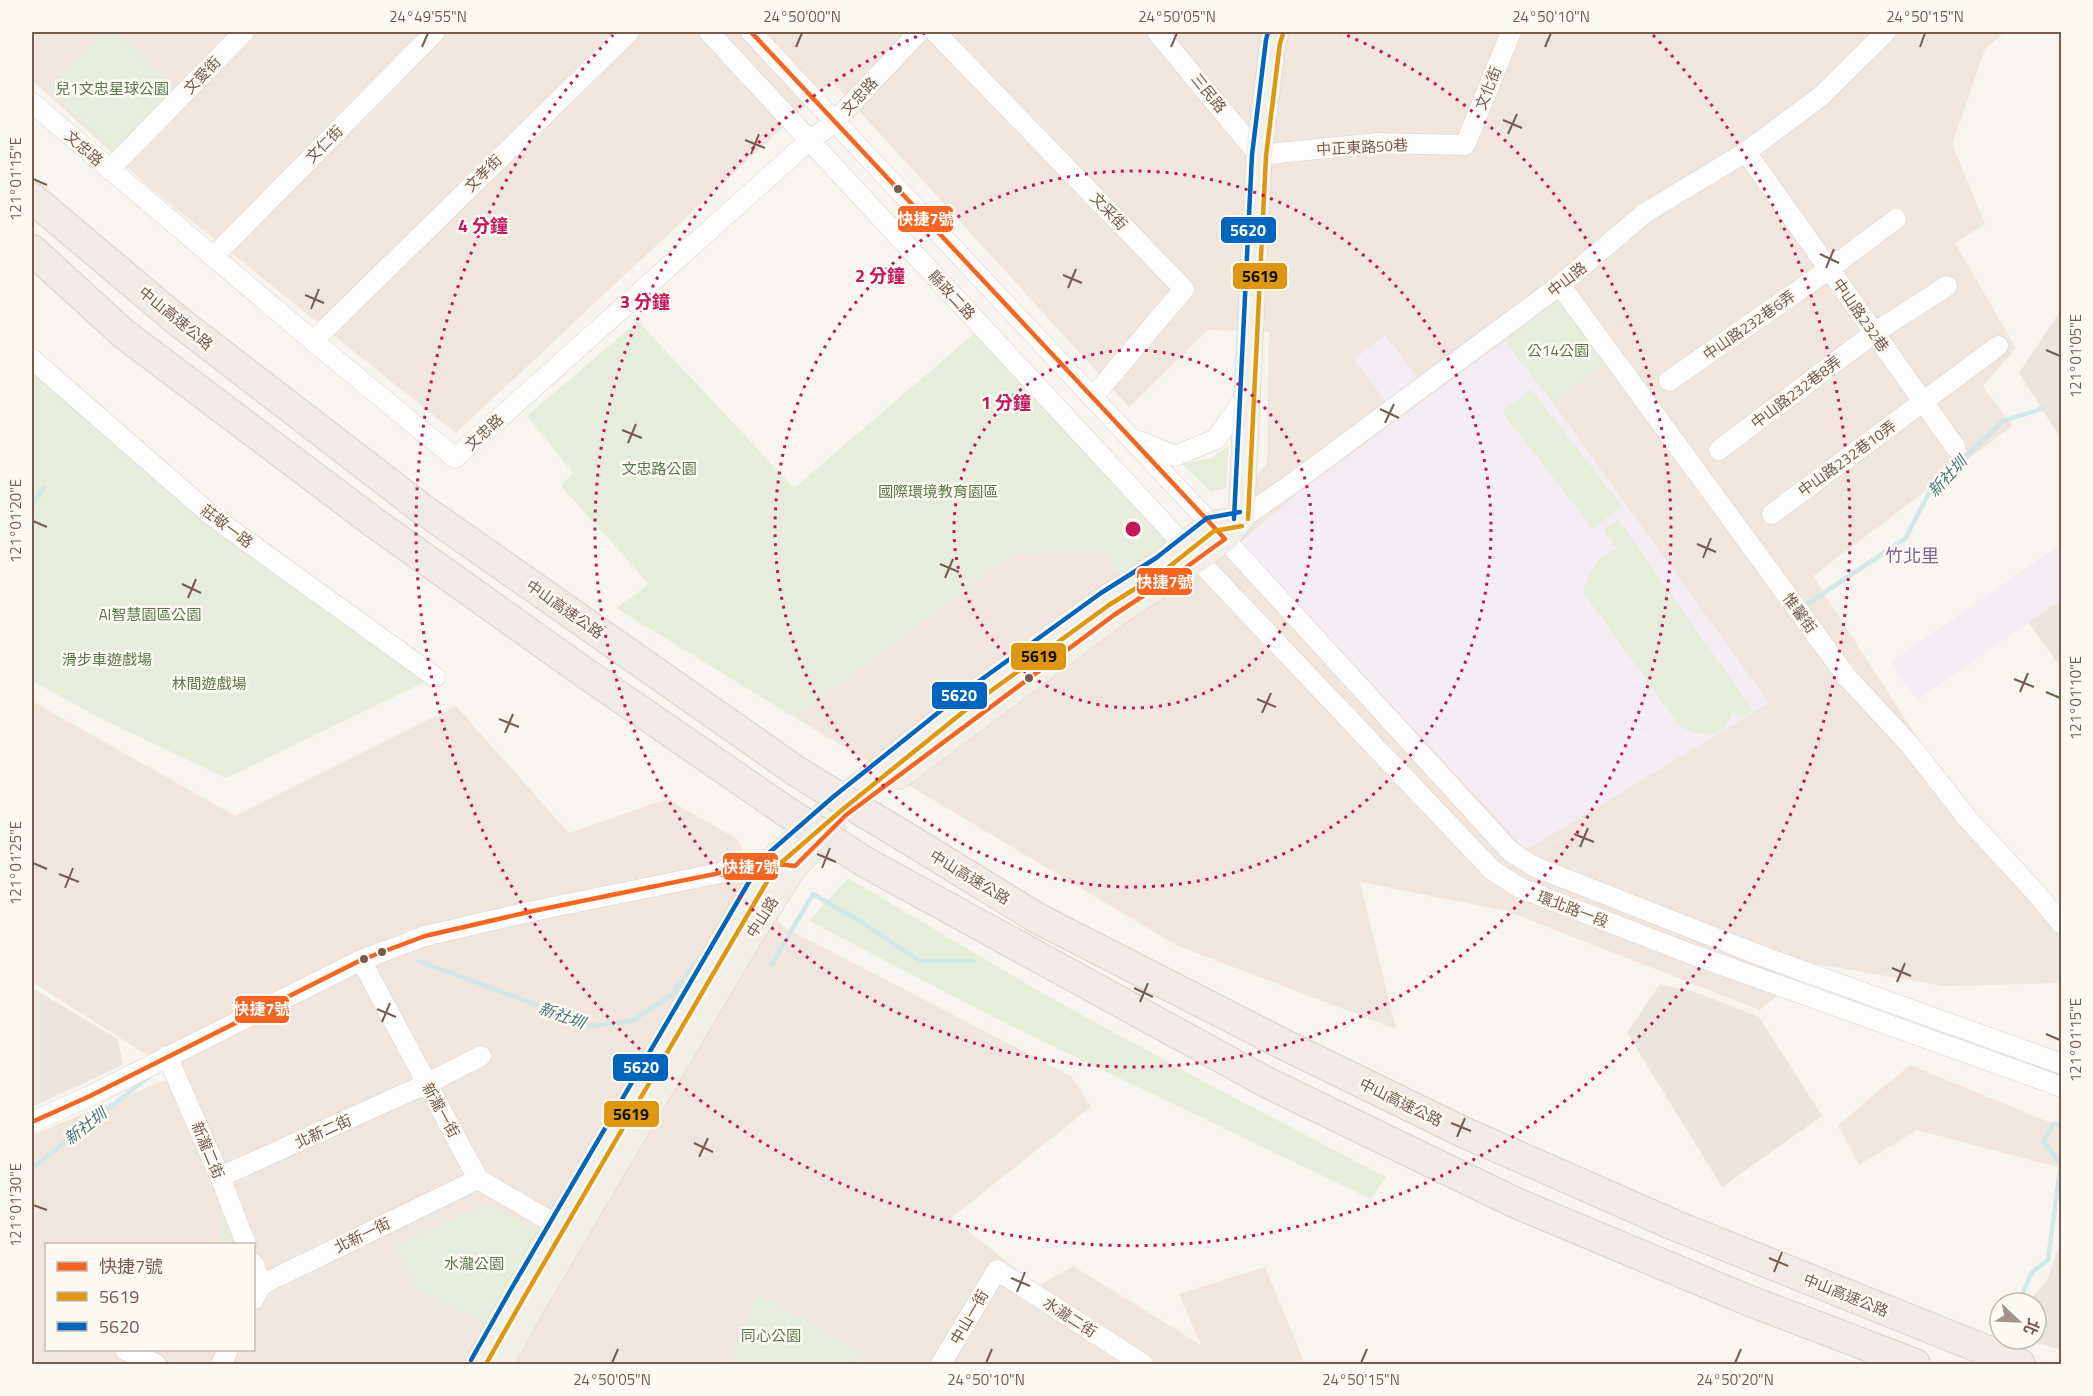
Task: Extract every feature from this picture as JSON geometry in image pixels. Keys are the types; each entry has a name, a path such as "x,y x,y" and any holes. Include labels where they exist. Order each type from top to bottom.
{"highway":[{"name":"中山高速公路","path":"32,198 178,321 421,508 796,771 1037,918 1287,1046 1463,1132 1674,1225 2020,1365"},
{"path":"32,250 124,334 372,521 585,673 787,812 865,862 1268,1083 1516,1203 1745,1299 1915,1365"}],"main road":[{"path":"1241,519 1259,154 1276,32"},
{"name":"中山路","path":"478,1365 557,1225 769,863 838,803 968,698 1105,599 1160,564 1190,551 1218,531 1241,519"},
{"name":"中山路","path":"500,1365 533,1304 697,1023 795,866 846,815 1114,615 1181,571 1190,551"}],"street":[{"name":"文愛街","path":"109,170 244,32"},
{"name":"文仁街","path":"213,257 435,32"},
{"name":"文孝街","path":"313,341 629,32"},
{"name":"縣政二路","path":"709,32 1190,551"},
{"path":"751,32 1218,531"},
{"name":"文忠路","path":"32,103 109,170 455,458 835,121 919,32"},
{"name":"文采街","path":"934,32 1184,289 1093,397"},
{"name":"三民路","path":"1157,32 1259,154"},
{"name":"文化街","path":"1465,145 1511,32"},
{"name":"中山路","path":"1241,519 1560,285 1645,213 1746,152 1820,97 1886,32"},
{"name":"中正東路50巷","path":"1259,154 1377,143 1465,145"},
{"name":"中山路232巷","path":"1746,152 1956,448"},
{"name":"中山路232巷6弄","path":"1669,381 1896,219"},
{"name":"惟馨街","path":"1560,285 1847,677 1910,745 1967,818 2036,893 2061,924"},
{"name":"中山路232巷8弄","path":"1719,450 1874,333 1947,285"},
{"name":"中山路232巷10弄","path":"1772,514 1998,346"},
{"name":"莊敬一路","path":"32,361 212,516 435,677"},
{"path":"1129,436 1175,456 1216,439 1246,396"},
{"name":"環北路一段","path":"1218,531 1486,827 1510,851 1533,866 1767,958 2061,1064"},
{"name":"環北路一段","path":"1190,551 1350,718 1467,845 1492,870 1520,888 1758,979 2061,1087"},
{"path":"32,1122 90,1096 361,960 425,936 769,863 795,866"},
{"name":"新瀧一街","path":"361,960 478,1179"},
{"name":"新瀧二街","path":"167,1056 220,1177 245,1243"},
{"name":"北新二街","path":"220,1177 426,1084 481,1056"},
{"path":"478,1179 557,1225"},
{"name":"北新一街","path":"257,1292 478,1179"},
{"name":"水瀧二街","path":"997,1270 1122,1359 1143,1365"},
{"name":"中山一街","path":"941,1365 997,1270"},
{"path":"255,1273 257,1292"},
{"path":"127,1351 156,1365"},
{"path":"221,1365 228,1351"}],"shaded area":[{"path":"32,32 2005,32 1985,49 1952,144 1985,224 1955,243 2016,348 1983,386 2012,426 1813,576 1916,736 2061,933 2061,983 1944,986 1816,964 1760,1010 1507,911 1360,882 1396,1029 1178,946 794,717 1016,553 1185,551 1267,464 1269,332 1208,330 1129,407 832,81 456,433 149,187 32,80"},
{"path":"2061,310 2061,439 2019,373"},
{"path":"1385,335 1421,382 1389,406 1354,359"},
{"path":"1505,341 1553,403 1769,703 1526,850 1241,542 1298,493"},
{"path":"2061,544 2061,600 1917,700 1891,662"},
{"path":"2061,599 2061,668 2028,622"},
{"path":"32,701 235,816 456,706 569,833 667,799 737,839 782,926 1071,1076 1091,1107 951,1218 1038,1286 1073,1266 1201,1345 1179,1294 1265,1267 1305,1364 32,1364 32,1135 178,1075 32,982"},
{"path":"1660,984 1698,993 1759,1017 1822,1116 1722,1187 1627,1033"},
{"path":"32,988 118,1039 123,1065 32,1107"},
{"path":"1910,1065 2061,1127 2061,1168 1917,1130 1859,1165 1838,1125"},
{"path":"2061,1239 2061,1350 2048,1346 2048,1291 2038,1291 2047,1281"}],"green space":[{"name":"兒1文忠星球公園","path":"103,32 119,32 175,90 118,154 47,88"},
{"name":"公14公園","path":"1564,297 1610,360 1553,403 1505,341"},
{"name":"國際環境教育園區","path":"638,321 794,488 975,333 1171,545 1124,580 1104,552 1016,553 794,717 616,608 649,584 561,486 573,473 527,416"},
{"name":"AI智慧園區公園","path":"32,362 212,516 435,677 226,778 102,719 32,681"},
{"path":"1531,389 1622,506 1593,529 1502,412"},
{"path":"1229,446 1226,488 1211,492 1182,464 1211,458"},
{"path":"1618,519 1753,710 1739,719 1733,711 1720,731 1709,734 1698,733 1678,724 1583,592 1594,565 1604,555 1618,550 1603,530"},
{"path":"848,878 1047,996 1386,1177 1371,1199 1005,1023 809,921"},
{"path":"220,1177 246,1243 220,1243"},
{"name":"水瀧公園","path":"487,1204 550,1236 492,1328 416,1289 395,1246 478,1206"},
{"name":"同心公園","path":"757,1293 861,1352 855,1364 727,1364"}],"waterway":[{"name":"新社圳","path":"1807,604 1905,539 1931,489 2003,421 2044,408"},
{"path":"32,505 43,488"},
{"name":"新社圳","path":"772,964 813,894 863,923 920,961 973,961"},
{"name":"新社圳","path":"419,961 592,1026 632,1021 670,996 696,963"},
{"name":"新社圳","path":"32,1168 150,1076"},
{"path":"2023,1291 2032,1272 2048,1260 2061,1163 2043,1142 2053,1124 2062,1124"}],"transit line":[{"name":"快捷7號","path":"32,1122 90,1096 361,960 425,936 533,911 769,863 795,866 846,815 1114,615 1225,539 751,32"},
{"name":"5620","path":"1234,519 1252,155 1268,32"},
{"name":"5619","path":"1248,519 1266,156 1283,34"},
{"name":"5620","path":"471,1360 763,858 833,797 964,692 1101,593 1156,558 1207,518 1240,512"},
{"name":"5619","path":"486,1364 775,868 843,809 973,704 1109,605 1165,570 1214,531 1242,526"}],"district":[{"name":"竹北里","path":"1912,555"}],"park label":[{"name":"文忠路公園","path":"659,468"},
{"name":"滑步車遊戲場","path":"107,659"},
{"name":"林間遊戲場","path":"209,683"}]}
